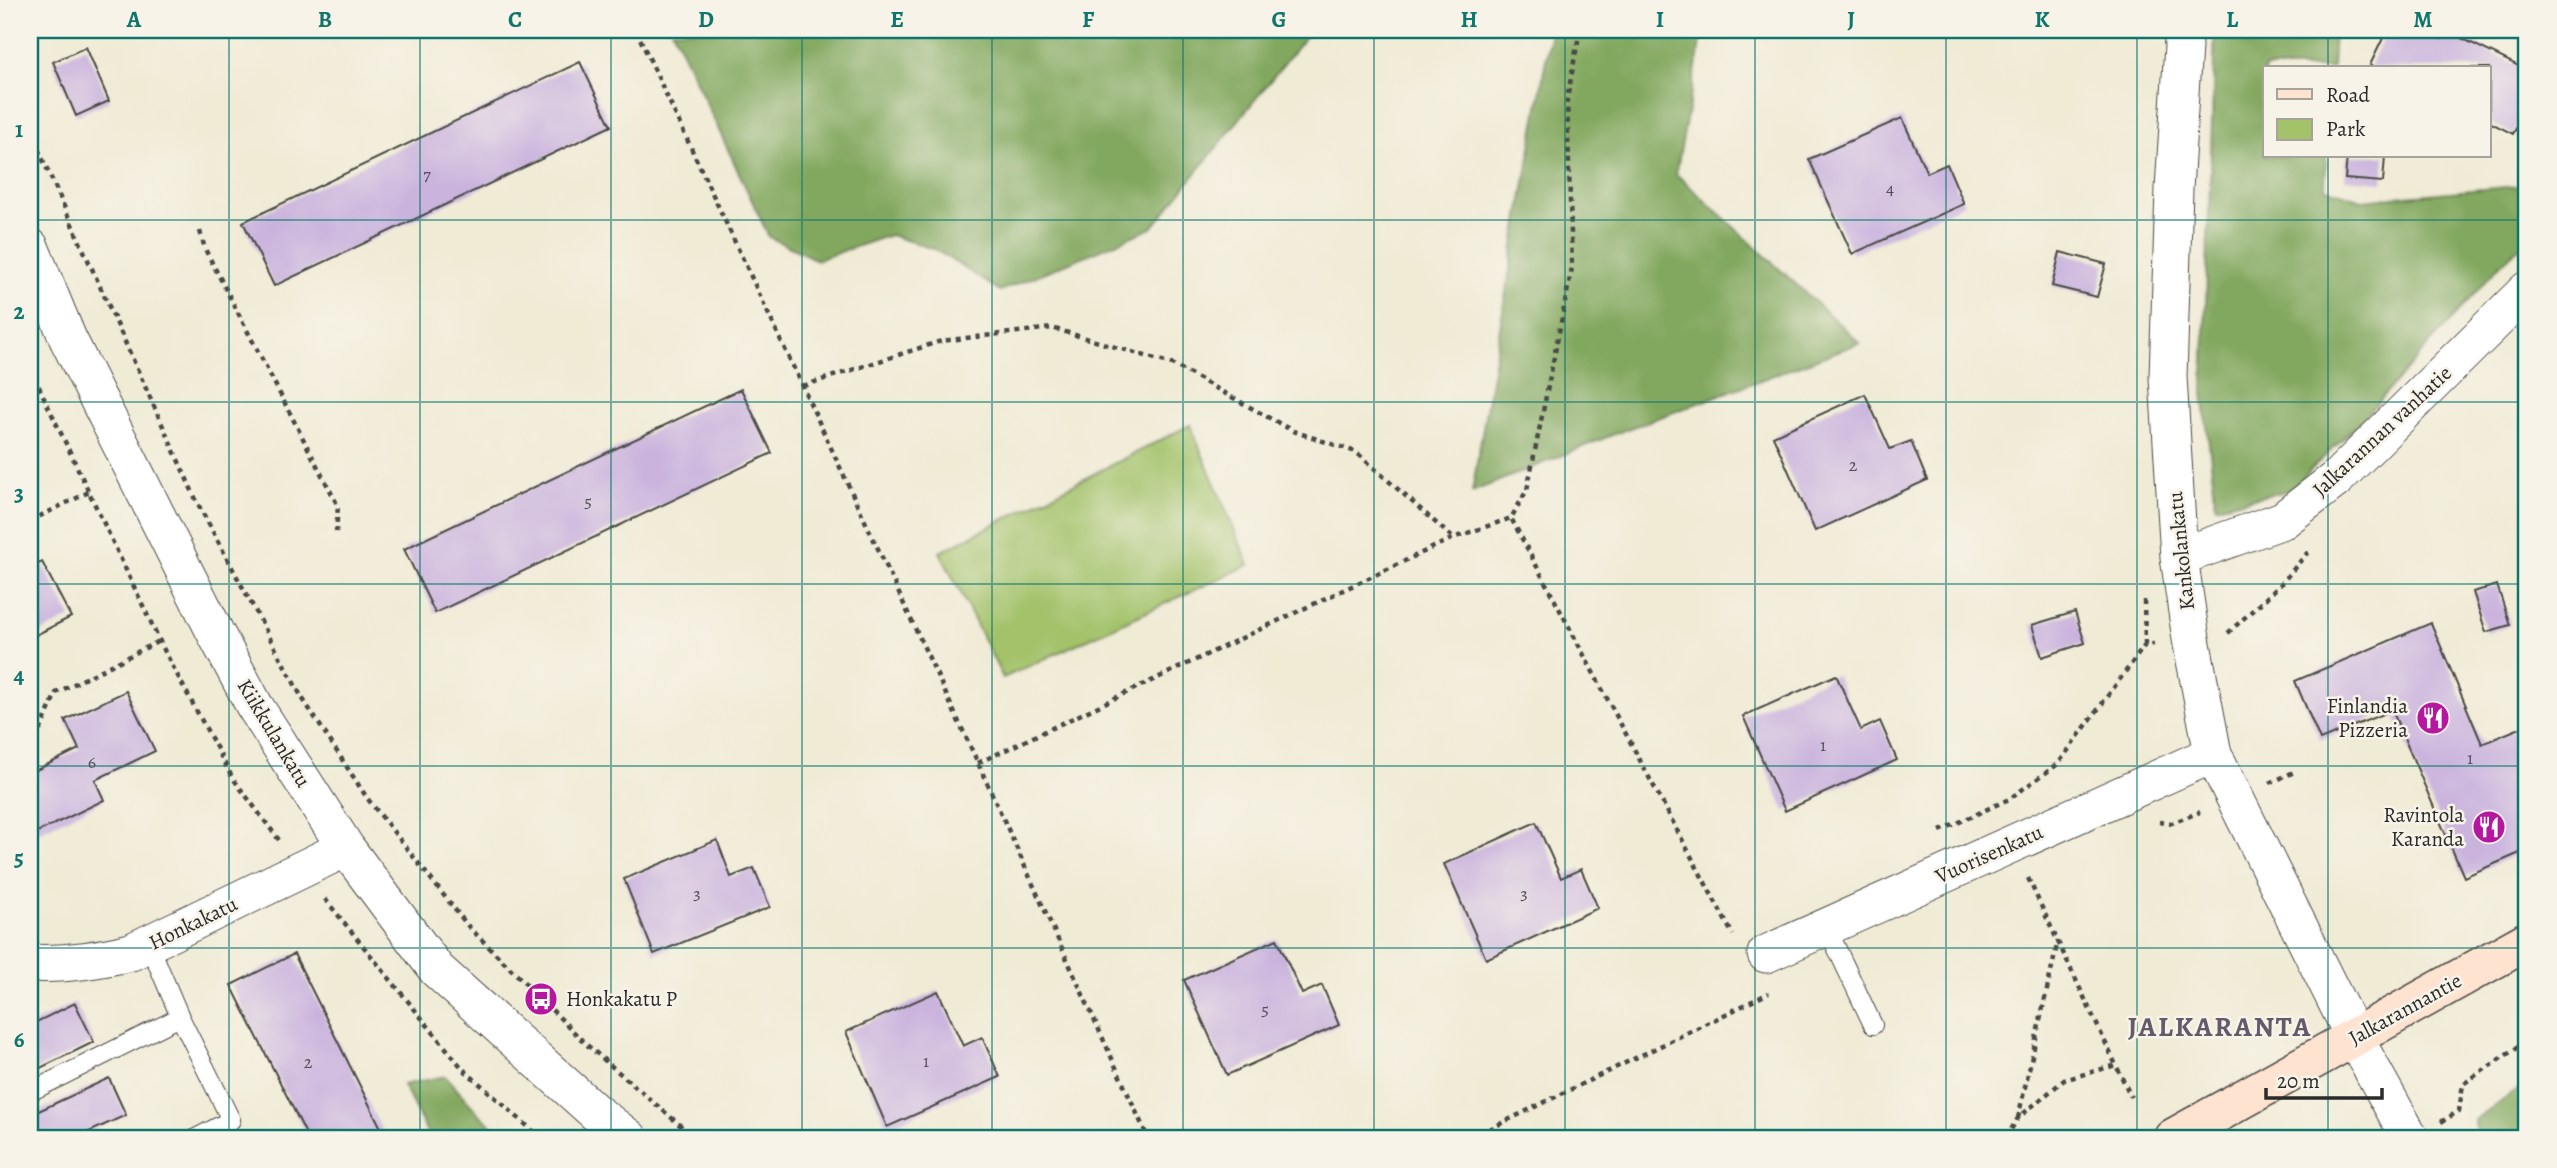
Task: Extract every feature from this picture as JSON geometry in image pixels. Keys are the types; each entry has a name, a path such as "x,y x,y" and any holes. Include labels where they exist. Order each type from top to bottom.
{"main road":[{"name":"Jalkarannantie","path":"2173,1138 2527,941"}],"street":[{"name":"Kankolankatu","path":"2182,30 2168,377 2179,557 2191,639 2213,754 2354,1037 2423,1131"},
{"name":"Kiikkulankatu","path":"30,247 68,339 215,632 254,705 346,848 437,971 595,1112 629,1138"},
{"name":"Jalkarannan vanhatie","path":"2179,557 2283,520 2336,479 2527,290"},
{"name":"Vuorisenkatu","path":"1754,962 2213,754"},
{"name":"Honkakatu","path":"30,963 94,961 131,952 346,848"}],"lane":[{"path":"1827,928 1872,1025"},
{"path":"149,944 180,1017 231,1120 196,1138"},
{"path":"30,1092 180,1017"}],"path":[{"path":"636,30 978,763 1148,1138"},
{"path":"978,763 1453,538 1511,518 1527,490 1573,268 1567,99 1580,30"},
{"path":"30,131 198,504 302,696 367,798 468,926 587,1045 695,1138"},
{"path":"200,231 205,249 338,506 337,532"},
{"path":"803,386 941,341 1052,328 1172,364 1293,431 1356,452 1453,538"},
{"path":"30,521 89,492"},
{"path":"1511,518 1754,962 1764,995"},
{"path":"30,734 41,729 57,693 159,641"},
{"path":"2025,871 2131,1097"},
{"path":"2006,1138 2018,1118 2058,941"},
{"path":"1471,1138 1774,990"},
{"path":"2423,1131 2459,1111 2463,1084 2527,1041"},
{"path":"2018,1118 2064,1080 2116,1065"}],"green space":[{"path":"672,30 1311,30 1152,228 1000,291 934,249 890,235 817,260 769,237"},
{"path":"1551,30 1703,30 1676,174 1860,343 1617,433 1472,492"},
{"path":"2215,30 2334,30 2332,66 2263,66 2263,158 2326,158 2325,188 2362,200 2527,185 2527,241 2501,264 2359,423 2290,490 2216,506 2203,392"},
{"path":"1190,425 1249,565 1003,678 940,552"},
{"path":"445,1076 479,1114 506,1138 430,1138 403,1085"},
{"path":"2527,1084 2527,1138 2479,1138 2474,1120"}],"building":[{"path":"2387,30 2423,30 2441,39 2445,30 2527,70 2527,117 2523,115 2513,134 2490,122 2490,66 2370,65"},
{"path":"86,47 109,101 76,116 53,62"},
{"path":"580,62 611,126 274,286 243,222"},
{"path":"1902,118 1927,173 1947,164 1964,204 1852,254 1809,159"},
{"path":"2347,158 2385,158 2383,182 2345,179"},
{"path":"2060,252 2106,264 2097,297 2052,286"},
{"path":"741,389 772,453 435,613 404,549"},
{"path":"1865,394 1890,449 1911,441 1927,480 1815,531 1773,436"},
{"path":"42,562 71,617 30,638 30,568"},
{"path":"2497,585 2510,625 2486,632 2473,592"},
{"path":"2075,612 2085,643 2042,657 2032,625"},
{"path":"2431,623 2482,744 2527,725 2527,850 2464,877 2392,710 2320,740 2295,681"},
{"path":"1836,675 1861,730 1880,721 1897,760 1785,811 1743,716"},
{"path":"126,691 155,751 95,780 104,800 30,836 30,773 79,749 65,720"},
{"path":"1536,822 1561,878 1581,869 1598,908 1486,959 1444,864"},
{"path":"717,840 731,877 754,868 770,907 654,954 624,879"},
{"path":"1277,939 1302,994 1322,985 1339,1025 1227,1075 1184,980"},
{"path":"294,954 386,1138 308,1138 231,985"},
{"path":"938,991 963,1046 982,1037 1000,1077 887,1127 846,1032"},
{"path":"75,1003 94,1042 30,1073 30,1025"},
{"path":"109,1078 126,1115 76,1138 30,1138 30,1115"}],"place":[{"name":"Finlandia Pizzeria","path":"2433,718"},
{"name":"Ravintola Karanda","path":"2489,827"},
{"name":"Honkakatu P","path":"541,999"}],"district":[{"name":"JALKARANTA","path":"2220,1026"}]}
